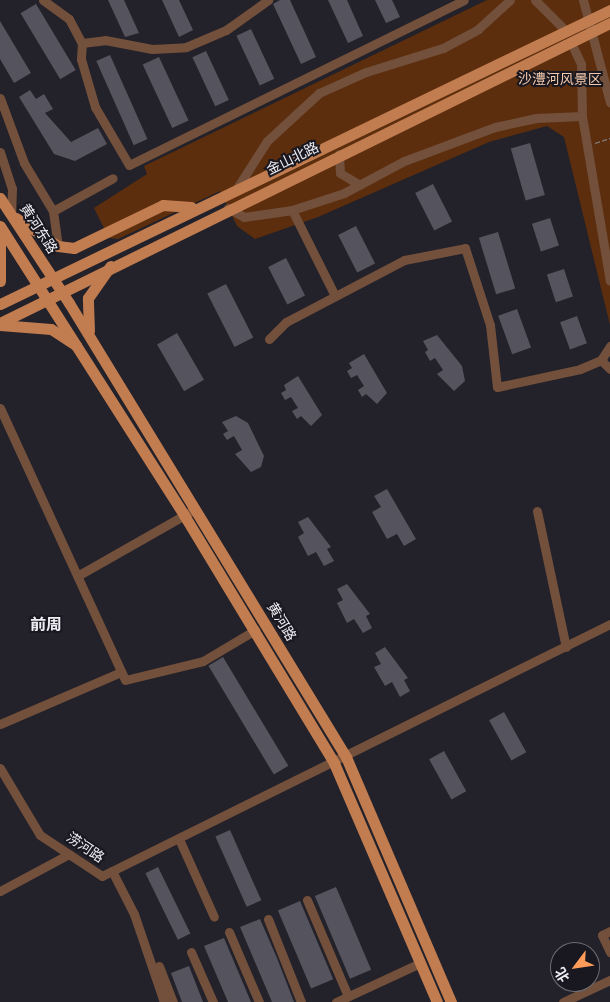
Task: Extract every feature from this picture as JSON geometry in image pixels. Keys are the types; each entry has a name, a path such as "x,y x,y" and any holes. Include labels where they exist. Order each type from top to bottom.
{"main road":[{"path":"599,24 610,10"},
{"name":"金山北路","path":"0,304 51,276 193,208 599,24"},
{"name":"金山北路","path":"0,324 47,297 599,24"},
{"name":"黄河东路","path":"0,198 51,276"},
{"path":"11,215 58,246 74,248 163,205 193,208"},
{"path":"0,226 38,283"},
{"path":"0,234 0,281"},
{"path":"90,340 88,298 110,266"},
{"name":"黄河路","path":"51,276 61,290 255,630 334,763 437,1002"},
{"name":"黄河路","path":"38,283 189,512 346,757 452,1002"},
{"path":"0,324 51,329 80,348"}],"street":[{"path":"43,0 69,19 82,44 81,59 95,107 129,165 464,0"},
{"path":"82,44 105,40 152,49 186,46 226,30 268,0"},
{"path":"237,188 267,141 318,93 366,72 443,48 478,29 510,0"},
{"path":"535,0 562,27"},
{"path":"583,0 599,24 610,102"},
{"path":"574,50 581,64 582,116 589,145 610,281"},
{"path":"0,98 24,163 53,211 58,246"},
{"path":"227,208 244,217 292,210 360,185 404,162 495,127 536,118 582,116"},
{"path":"0,152 12,188 11,215"},
{"path":"339,154 340,173 360,185"},
{"path":"53,211 113,178"},
{"path":"292,210 335,296"},
{"path":"269,339 286,322 404,260 466,248 490,325 497,386 602,360 610,346"},
{"path":"602,360 610,369"},
{"path":"0,408 79,576 125,680 203,661 255,630"},
{"path":"537,511 566,646"},
{"path":"79,576 189,512"},
{"path":"112,871 334,763 610,624"},
{"path":"0,724 121,672"},
{"name":"涝河路","path":"0,768 40,835 102,876 112,871 134,914 164,1002"},
{"path":"179,839 214,917"},
{"path":"0,891 69,854"},
{"path":"307,900 348,996"},
{"path":"268,919 301,1002"},
{"path":"610,931 602,935 610,952"},
{"path":"229,932 259,1002"},
{"path":"191,952 213,1002"},
{"path":"336,1002 420,963"},
{"path":"160,966 173,1002"},
{"path":"563,1002 610,980"}],"path":[{"path":"589,145 610,138"}],"green space":[{"name":"沙澧河风景区","path":"487,0 610,0 610,325 564,137 547,126 489,142 318,217 255,239 237,226 220,191 118,239 109,238 94,208 147,174 144,166"}],"building":[{"path":"108,0 124,0 139,33 125,37"},
{"path":"162,0 179,0 193,30 179,37"},
{"path":"280,0 290,0 316,57 301,64 273,4"},
{"path":"328,0 347,0 363,36 348,43"},
{"path":"375,0 392,0 400,17 386,23"},
{"path":"36,4 76,70 60,79 21,13"},
{"path":"0,21 31,73 14,83 0,59"},
{"path":"251,29 274,79 260,86 236,36"},
{"path":"206,51 229,100 215,106 192,57"},
{"path":"110,55 147,139 134,145 96,61"},
{"path":"159,57 189,120 172,128 143,65"},
{"path":"30,90 36,99 44,94 53,109 45,113 71,142 98,128 107,144 75,161 54,154 19,97"},
{"path":"530,143 545,195 526,200 511,149"},
{"path":"433,184 452,221 434,231 415,193"},
{"path":"550,218 559,246 541,251 532,224"},
{"path":"356,226 375,263 357,273 338,235"},
{"path":"498,232 515,288 496,294 479,238"},
{"path":"286,258 305,295 287,305 268,267"},
{"path":"564,269 573,297 556,302 547,275"},
{"path":"226,284 253,337 235,347 207,294"},
{"path":"517,309 531,348 512,354 498,316"},
{"path":"577,316 587,343 570,349 560,322"},
{"path":"177,333 204,380 184,391 157,344"},
{"path":"437,335 462,366 465,381 454,391 437,374 443,370 435,358 430,361 425,352 428,350 423,341"},
{"path":"364,354 387,393 377,404 366,394 362,397 358,390 364,386 357,375 351,378 347,371 352,368 349,363"},
{"path":"298,376 322,415 311,426 301,416 297,419 292,411 298,408 291,397 285,400 281,393 286,390 284,385"},
{"path":"236,416 248,423 264,456 261,467 251,472 235,454 242,450 234,436 227,440 223,434 228,431 222,422"},
{"path":"387,489 416,539 404,546 397,534 387,539 372,512 381,507 374,496"},
{"path":"308,517 331,547 327,549 334,561 324,566 316,552 308,556 298,537 304,533 298,522"},
{"path":"347,584 370,614 366,616 372,628 363,633 354,619 347,623 337,603 343,600 337,589"},
{"path":"385,647 408,678 404,680 410,691 400,697 392,682 385,686 374,667 381,664 375,653"},
{"path":"223,657 288,766 274,775 208,666"},
{"path":"504,712 526,752 511,760 489,720"},
{"path":"444,751 466,791 451,799 429,759"},
{"path":"230,830 261,900 247,907 215,837"},
{"path":"158,867 190,934 178,940 145,873"},
{"path":"336,887 371,970 350,979 315,896"},
{"path":"300,901 333,979 311,989 278,910"},
{"path":"260,919 294,1002 272,1002 240,927"},
{"path":"224,938 251,1002 228,1002 204,946"},
{"path":"189,966 203,1002 182,1002 171,973"}],"district":[{"name":"前周","path":"46,625"}]}
